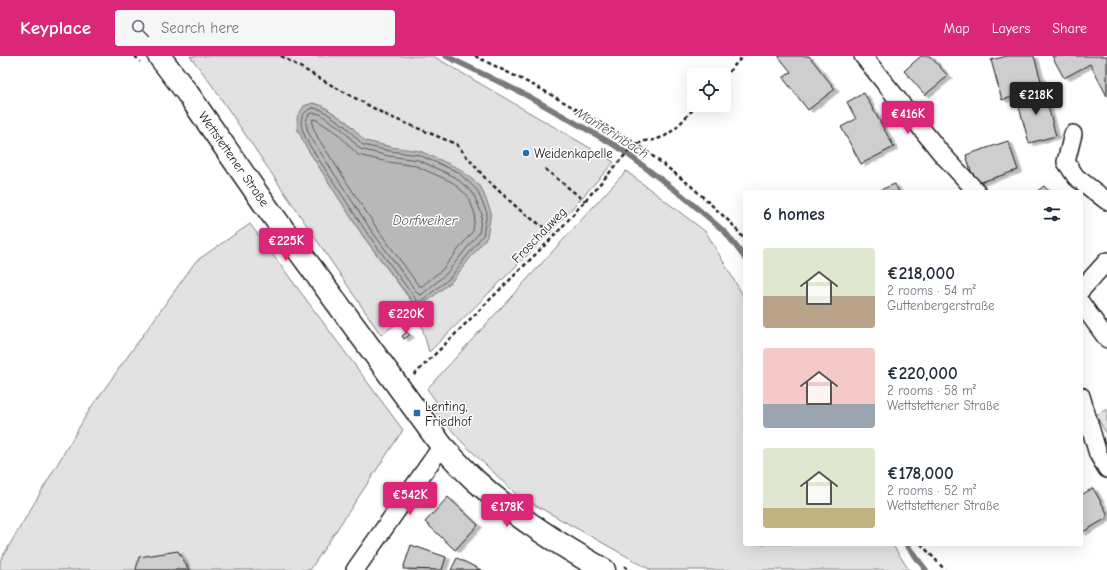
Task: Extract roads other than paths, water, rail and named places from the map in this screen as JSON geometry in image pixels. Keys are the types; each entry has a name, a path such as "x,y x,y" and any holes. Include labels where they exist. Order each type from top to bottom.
{"street":[{"name":"Wettstettener Straße","path":"159,56 188,94 263,202 442,446 476,481 529,524 568,550 614,568"},
{"path":"863,56 941,153 975,190"},
{"path":"1073,134 1066,162 1076,177 1107,201"},
{"path":"1083,288 1107,260"},
{"path":"1083,306 1107,339"},
{"path":"1083,403 1098,454 1107,469"},
{"path":"355,570 442,446"}],"water":[{"name":"Dorfweiher","path":"313,103 323,106 348,123 365,141 391,147 420,151 460,169 481,187 491,212 487,237 452,281 418,309 363,236 305,145 298,130 297,117 304,106"}],"waterway":[{"name":"Manterinbach","path":"446,56 526,95 618,147 683,196 725,232 743,255"},
{"name":"Manterinbach","path":"908,546 926,570"}],"place":[{"name":"Weidenkapelle","path":"526,153"},
{"name":"Lenting, Friedhof","path":"417,413"}]}
